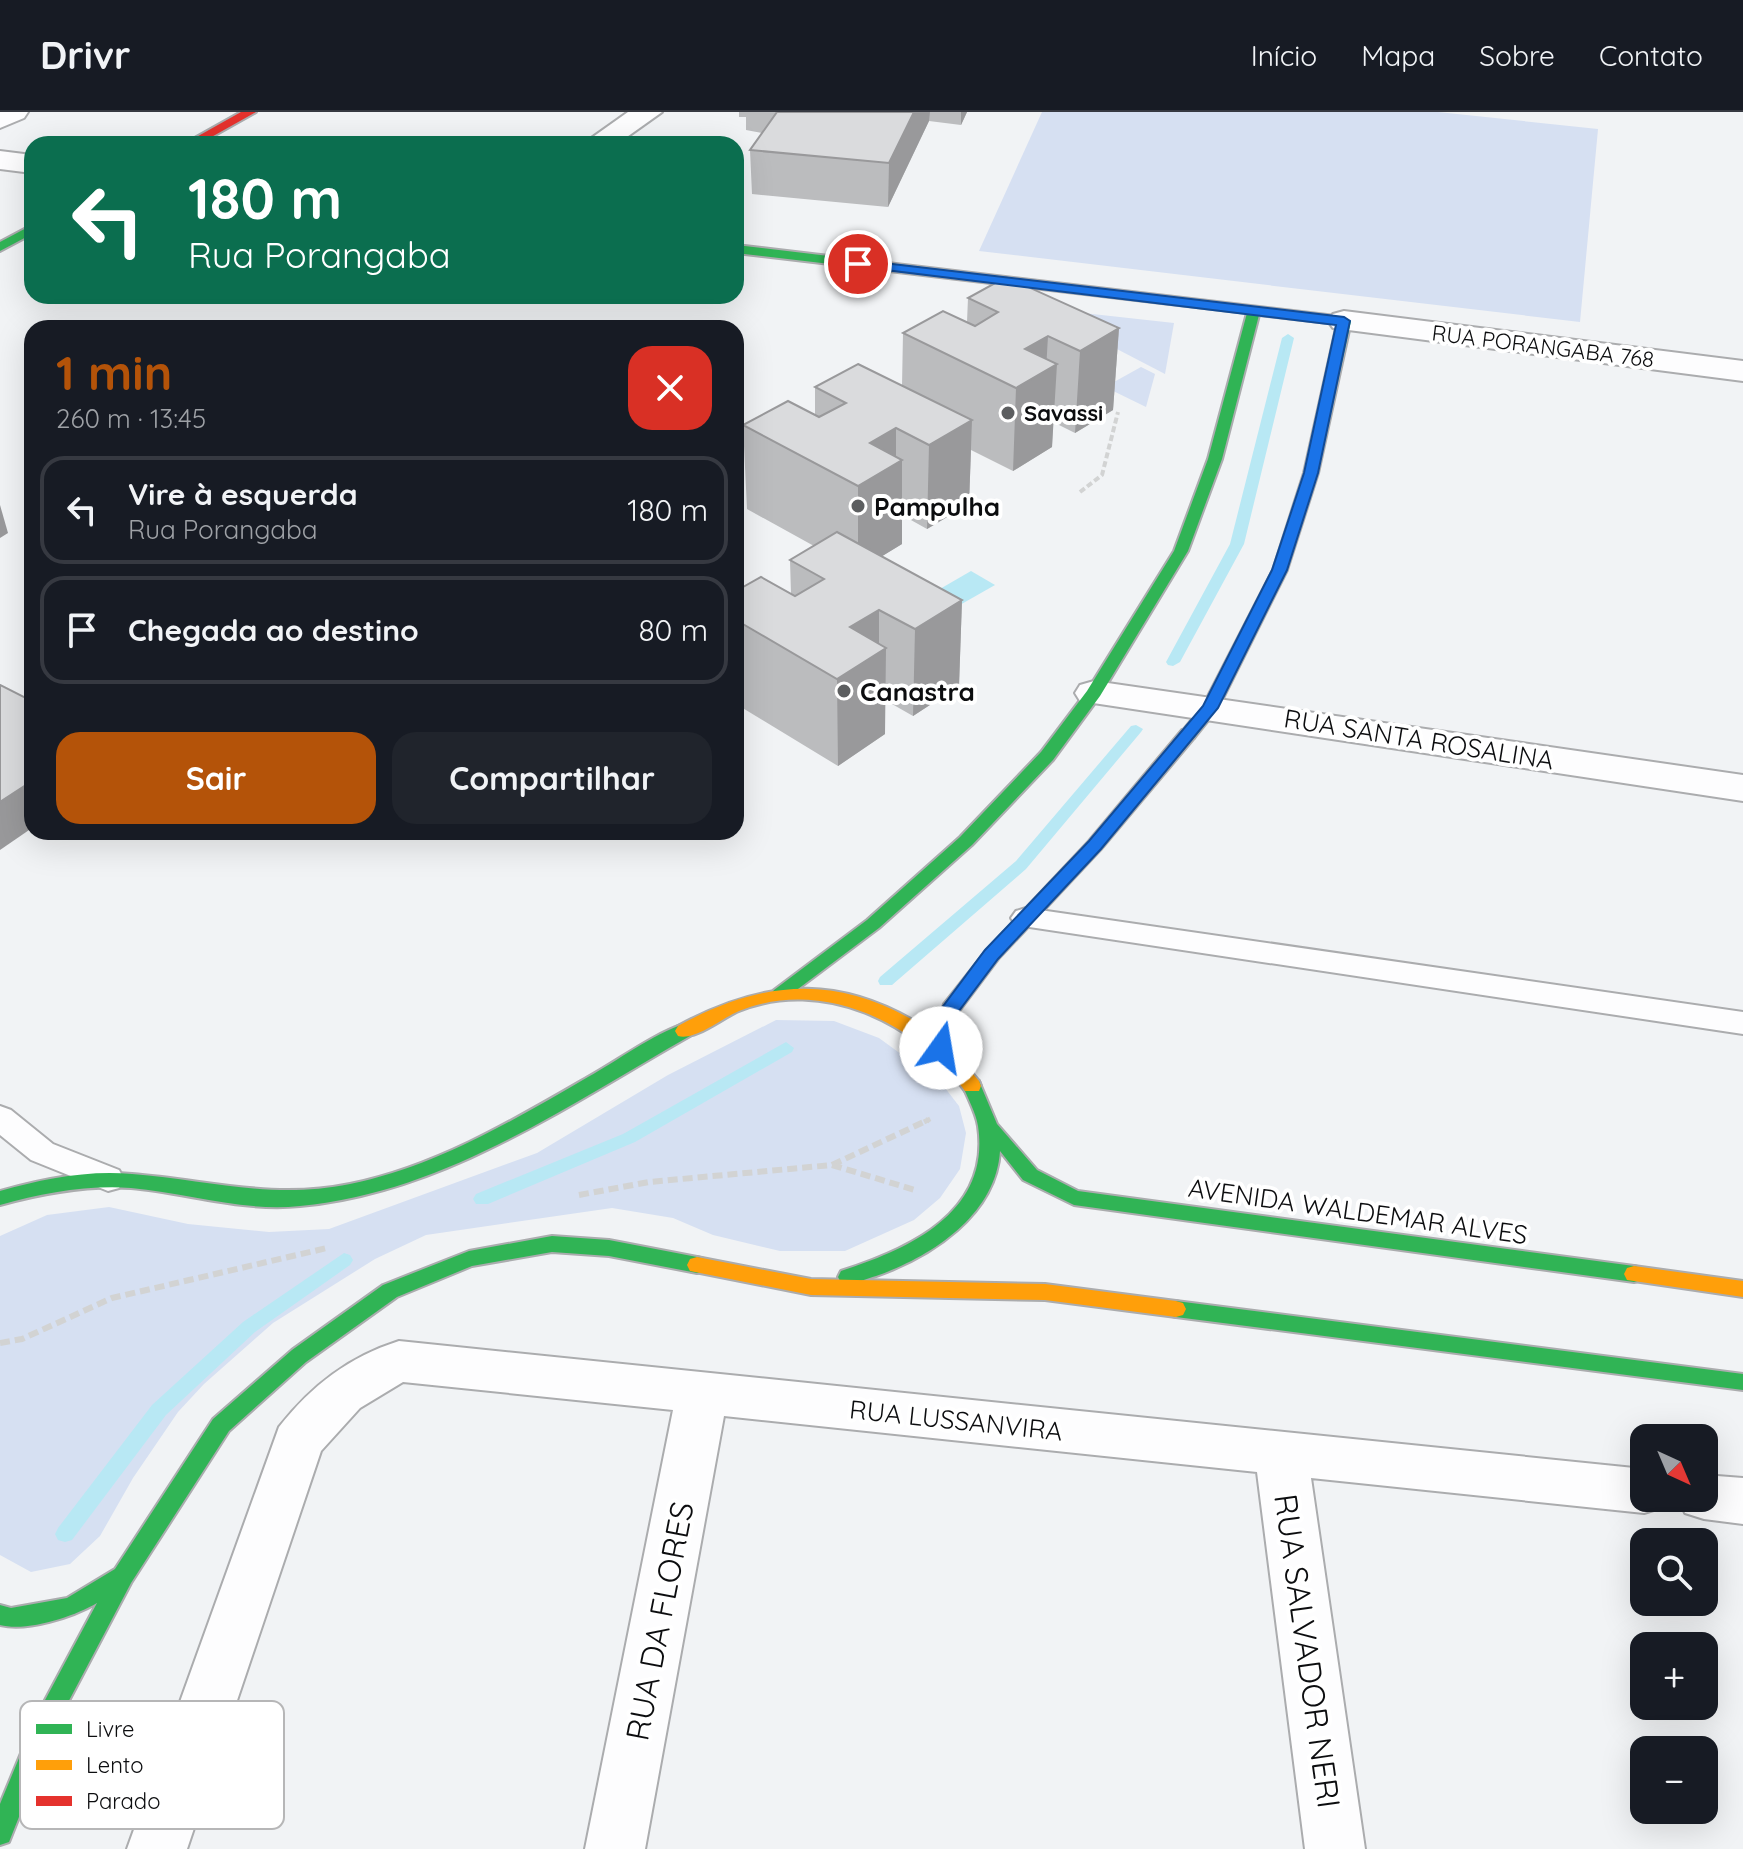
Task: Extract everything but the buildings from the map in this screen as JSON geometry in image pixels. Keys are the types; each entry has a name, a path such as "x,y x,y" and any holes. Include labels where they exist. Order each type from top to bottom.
{"street":[{"path":"0,119 14,112"},
{"path":"205,136 250,112"},
{"path":"610,136 648,112"},
{"path":"0,160 24,163"},
{"path":"0,247 24,234"},
{"path":"744,250 1344,321 1311,473 1280,570 1210,708 1095,845 992,955 950,1009 941,1048"},
{"path":"780,994 873,924 966,841 1047,756 1094,693 1181,551 1215,459 1254,311"},
{"name":"RUA PORANGABA 768","path":"1344,321 1743,371"},
{"name":"RUA SANTA ROSALINA","path":"1094,693 1743,788"},
{"path":"0,1198 42,1185 110,1179 278,1200 335,1196 417,1170 488,1141 733,1005 780,994 834,998 891,1016 941,1048 980,1096 993,1130 988,1179 970,1207 939,1236 895,1264 811,1287"},
{"name":"AVENIDA WALDEMAR ALVES","path":"993,1130 1030,1175 1074,1198 1743,1289"},
{"path":"57,1701 123,1576 221,1425 299,1356 390,1291 469,1259 552,1244 609,1248 811,1287 1045,1292 1743,1382"},
{"name":"RUA LUSSANVIRA","path":"208,1701 298,1442 324,1406 363,1377 399,1361 1630,1490"},
{"name":"RUA DA FLORES","path":"615,1849 702,1393"},
{"name":"RUA SALVADOR NERI","path":"1281,1453 1335,1849"},
{"path":"1718,1498 1743,1501"},
{"path":"0,1615 11,1618 71,1607 123,1576"},
{"path":"0,1834 20,1784"},
{"name":"RUA LUSSANVIRA","path":"157,1849 164,1829"}],"lane":[{"path":"1026,918 1743,1023"},
{"path":"0,1118 42,1152 110,1179"}],"path":[{"path":"1080,492 1102,475 1118,412"},
{"path":"832,1165 980,1096"}],"shaded area":[{"path":"1042,112 1438,112 1598,129 1580,322 979,251"},
{"path":"1038,308 1174,323 1165,374"},
{"path":"1141,367 1155,374 1146,407 1105,387"},
{"path":"776,1020 834,1021 879,1038 942,1084 959,1106 966,1133 960,1169 940,1198 914,1220 845,1251 780,1251 713,1235 673,1218 612,1208 426,1235 375,1259 273,1323 204,1384 178,1412 133,1478 100,1536 70,1564 31,1572 0,1555 0,1236 47,1215 109,1207 188,1224 269,1232 329,1229 537,1153 668,1075"}],"water":[{"path":"971,571 995,585 937,618 914,604"}],"waterway":[{"path":"1173,662 1237,544 1288,338"},
{"path":"886,981 1021,865 1136,729"},
{"path":"482,1199 629,1138 786,1048"},
{"path":"65,1534 159,1410 249,1327 344,1260"}],"traffic: fast":[{"path":"0,247 24,234"},
{"path":"744,250 1344,321 1311,473 1280,570 1210,708 1188,734"},
{"path":"780,994 873,924 966,841 1047,756 1094,693 1181,551 1215,459 1254,311"},
{"path":"0,1198 49,1186 98,1181 152,1183 278,1200 350,1192 401,1178 499,1135 684,1031"},
{"path":"848,1277 913,1251 942,1233 966,1210 982,1184 990,1155 988,1122 972,1086"},
{"path":"993,1130 1030,1175 1074,1198 1634,1274"},
{"path":"0,1615 11,1618 71,1607 123,1576 221,1425 299,1356 390,1291 469,1259 552,1244 609,1248 697,1265"},
{"path":"1176,1309 1743,1382"},
{"path":"57,1701 123,1576"},
{"path":"0,1834 20,1784"}],"traffic: slow":[{"path":"941,1048 950,1009 992,955 1095,845 1188,734"},
{"path":"684,1031 753,999 792,994 822,996 852,1002 909,1025 934,1042 972,1086"},
{"path":"697,1265 811,1287 1045,1292 1176,1309"},
{"path":"1634,1274 1743,1289"}],"traffic: jam":[{"path":"205,136 250,112"}],"place":[{"name":"Savassi","path":"1008,413"},
{"name":"Pampulha","path":"858,506"},
{"name":"Canastra","path":"844,691"}],"route":[{"path":"858,264 1344,321 1311,473 1280,570 1210,708 1095,845 992,955 950,1009 941,1048"}]}
